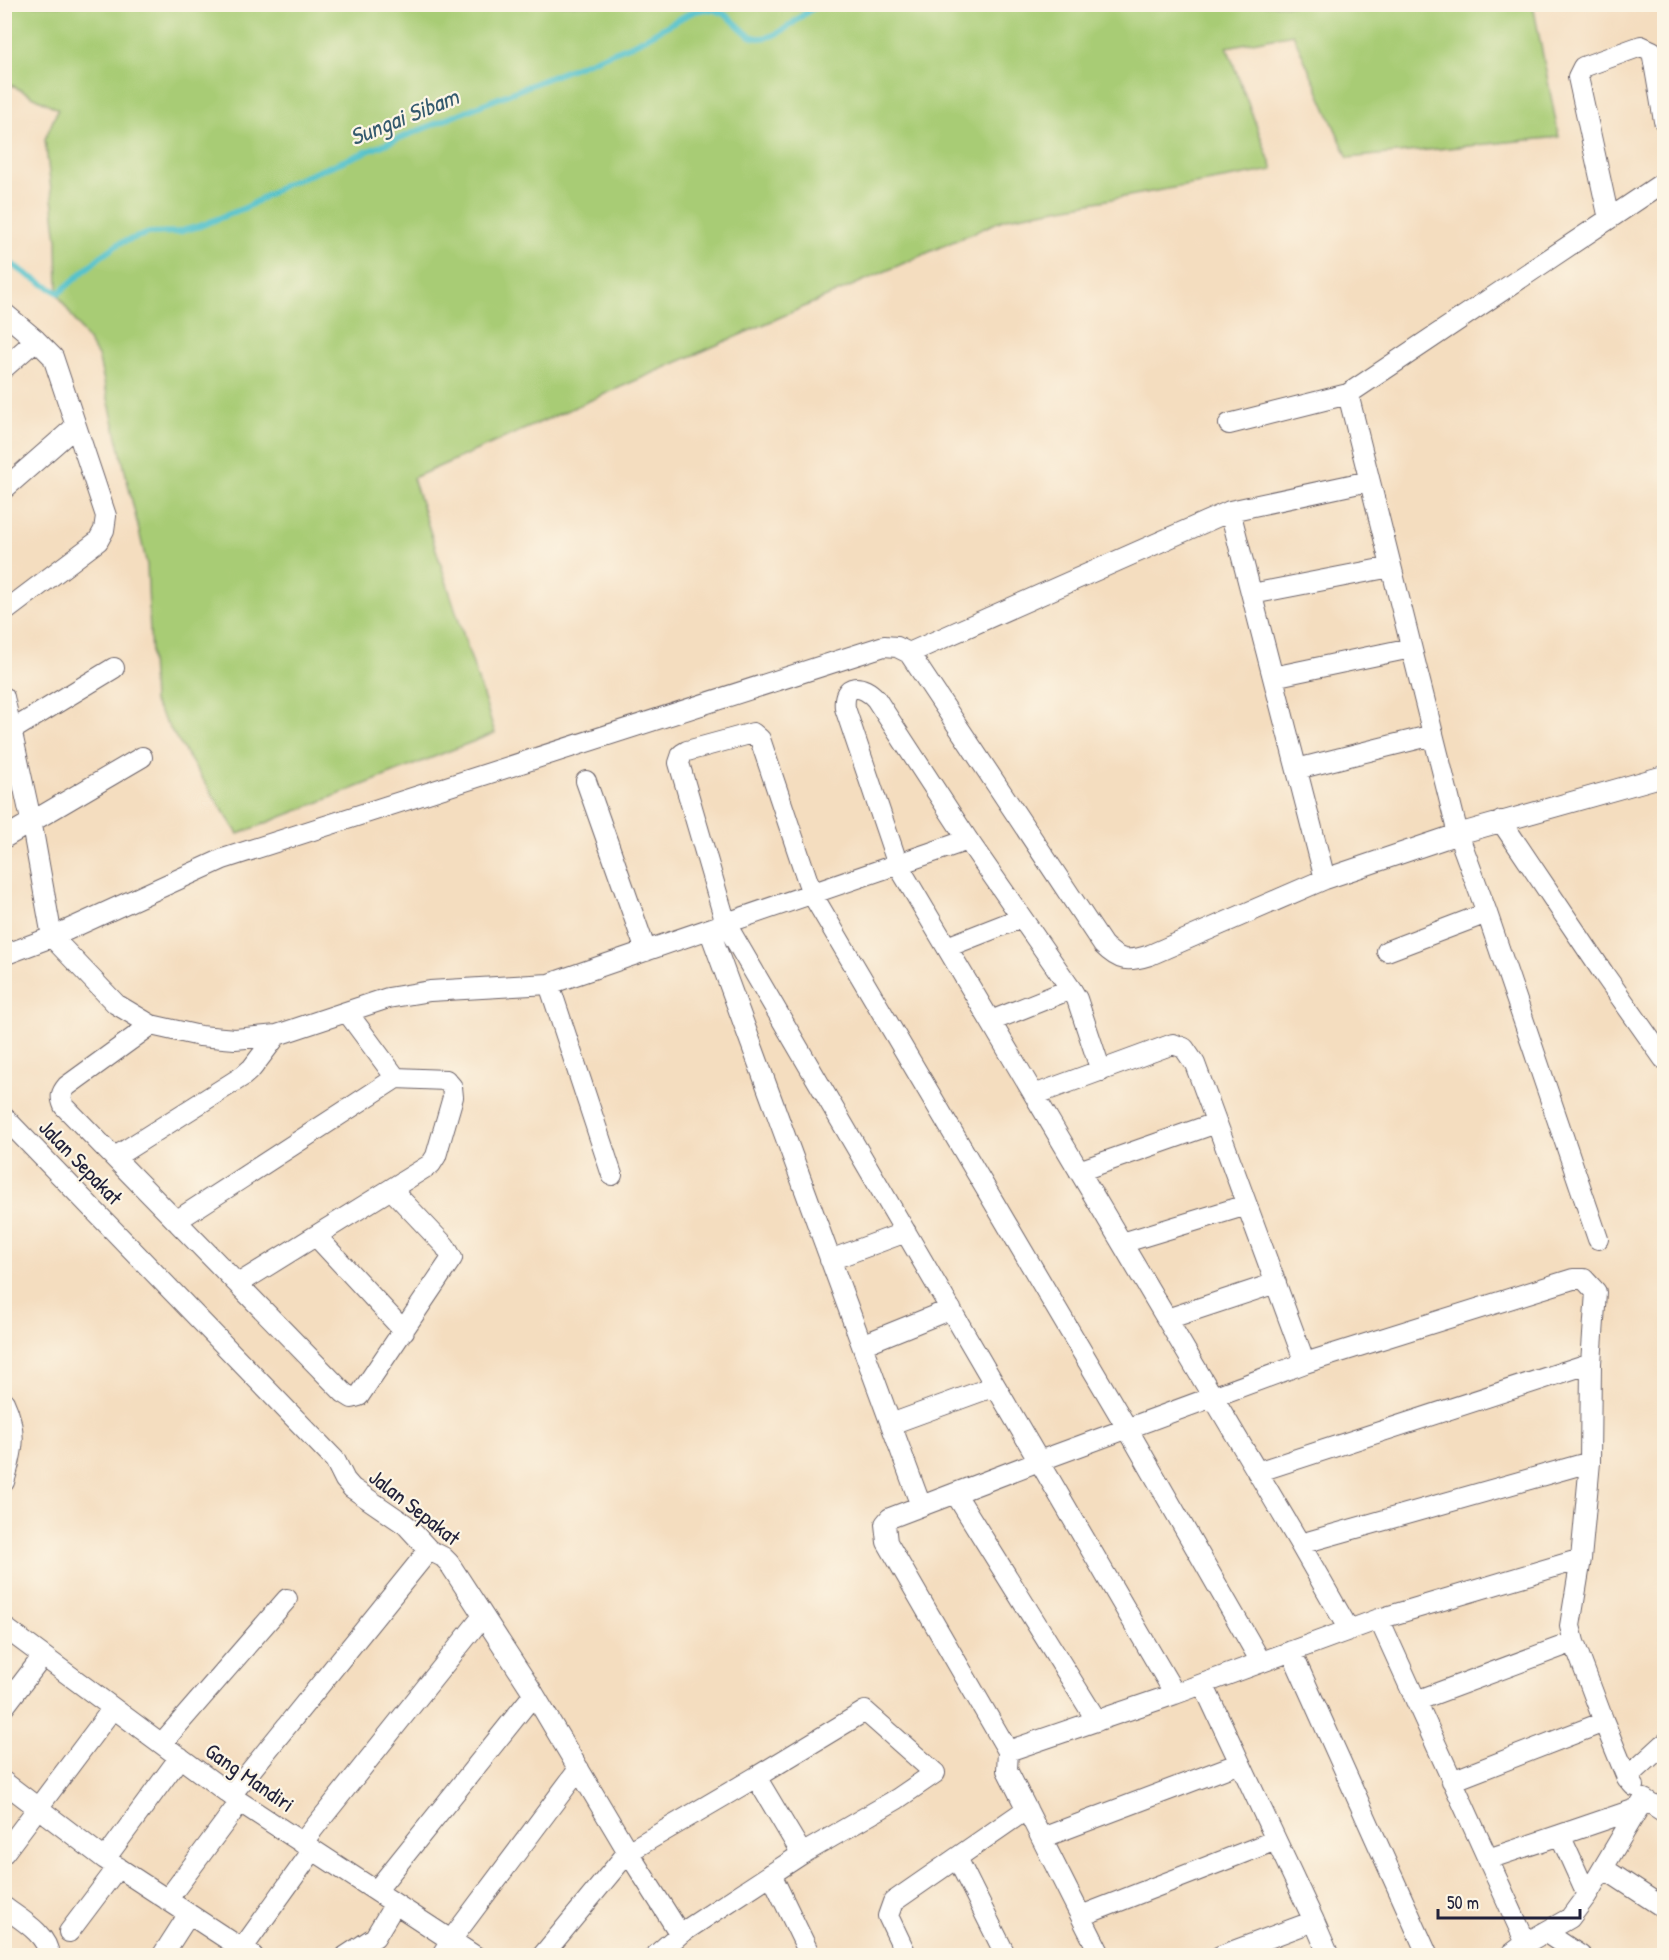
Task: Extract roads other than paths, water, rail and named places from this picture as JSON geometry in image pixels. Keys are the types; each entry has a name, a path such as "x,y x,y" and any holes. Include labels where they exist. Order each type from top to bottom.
{"street":[{"path":"1609,219 1578,77 1579,71 1582,67 1641,46 1647,47 1652,51 1665,121"},
{"path":"1229,424 1348,394 1665,182"},
{"path":"4,313 52,357 106,516 104,530 98,541 4,612"},
{"path":"4,368 36,340"},
{"path":"1348,394 1458,834 1598,1239"},
{"path":"4,489 76,426"},
{"path":"909,653 1230,510 1369,481"},
{"path":"1230,510 1325,879"},
{"path":"1252,594 1391,567"},
{"path":"4,956 52,937 223,859 884,646 897,647 909,653 1103,945 1114,956 1131,961 1150,955 1325,879 1458,834 1665,776"},
{"path":"1274,677 1411,648"},
{"path":"12,730 114,668"},
{"path":"1101,1071 1077,999 1071,989 968,840 876,699 869,691 856,687 851,689 846,693 844,699 845,708 898,865 1349,1630"},
{"path":"4,697 31,820 52,937 116,1004 151,1025 200,1036 236,1039 277,1035 388,998 430,991 549,984 968,840"},
{"path":"921,1506 831,1260 717,926 679,763 682,754 687,751 753,733 760,739 812,894 1127,1428 1261,1662"},
{"path":"1297,769 1433,735"},
{"path":"4,838 31,820 142,757"},
{"path":"586,781 646,951"},
{"path":"1501,821 1604,974 1665,1059"},
{"path":"1388,951 1487,913"},
{"path":"947,947 1021,918"},
{"path":"717,926 906,1233 1175,1694"},
{"path":"549,984 612,1175"},
{"path":"991,1021 1071,989"},
{"path":"348,1012 396,1078"},
{"path":"151,1025 67,1086 61,1093 64,1106 344,1393 352,1398 359,1396 452,1258 450,1251 391,1189"},
{"path":"115,1157 243,1076 252,1068 277,1035"},
{"path":"1034,1095 1173,1044 1184,1048 1195,1064 1305,1363"},
{"path":"176,1221 396,1078 446,1080 452,1087 453,1097 436,1156 431,1164 238,1284"},
{"name":"Jalan Sepakat","path":"4,1117 335,1460 345,1480 352,1488 406,1525 429,1550 449,1563 534,1694 628,1852 680,1934"},
{"path":"1079,1171 1216,1123"},
{"path":"1122,1243 1247,1205"},
{"path":"831,1260 906,1233"},
{"path":"316,1236 404,1331"},
{"path":"1101,1956 1007,1770 1008,1751 887,1542 885,1524 890,1518 921,1506 1305,1363 1573,1279 1584,1279 1596,1292 1591,1364 1590,1462 1581,1559 1570,1626 1604,1722 1627,1778 1642,1804"},
{"path":"1167,1319 1275,1283"},
{"path":"862,1345 951,1309"},
{"path":"1257,1472 1591,1364"},
{"path":"891,1424 995,1386"},
{"path":"4,1402 13,1424 12,1452 4,1482"},
{"path":"1300,1544 1590,1462"},
{"path":"955,1493 1097,1721"},
{"path":"167,1899 236,1798 429,1550"},
{"path":"1008,1751 1175,1694 1379,1619 1581,1559"},
{"path":"162,1743 287,1599"},
{"path":"4,1782 112,1863 248,1952 308,1847 483,1616"},
{"path":"1379,1619 1526,1943"},
{"name":"Gang Mandiri","path":"4,1627 236,1798 395,1904 446,1948 475,1956"},
{"path":"1416,1701 1574,1642"},
{"path":"1290,1651 1428,1956"},
{"path":"4,1707 43,1656"},
{"path":"1203,1684 1329,1956"},
{"path":"376,1892 534,1694"},
{"path":"4,1853 113,1708"},
{"path":"542,1956 628,1852 865,1712 935,1773 897,1799 771,1874 680,1934 655,1956"},
{"path":"1452,1781 1604,1722"},
{"path":"1627,1778 1665,1744"},
{"path":"69,1932 180,1758"},
{"path":"1042,1838 1240,1763"},
{"path":"446,1948 579,1769"},
{"path":"756,1777 802,1854"},
{"path":"1488,1859 1642,1804 1665,1812"},
{"path":"1509,1956 1526,1943 1570,1918 1642,1804"},
{"path":"907,1956 888,1916 892,1902 1027,1809"},
{"path":"1560,1835 1587,1894"},
{"path":"1081,1916 1276,1840"},
{"path":"957,1858 1006,1956"},
{"path":"1603,1868 1665,1908"},
{"path":"771,1874 808,1955"},
{"path":"345,1956 375,1937 395,1904"},
{"path":"4,1907 42,1937 49,1952"},
{"path":"162,1956 189,1914"},
{"path":"1220,1956 1314,1921"},
{"path":"1545,1932 1581,1956"}],"waterway":[{"name":"Sungai Sibam","path":"4,259 59,293 100,257 120,243 149,233 178,232 200,226 247,207 286,184 630,46 693,12 708,9 718,11 752,37 759,38 777,34 822,4"}]}
